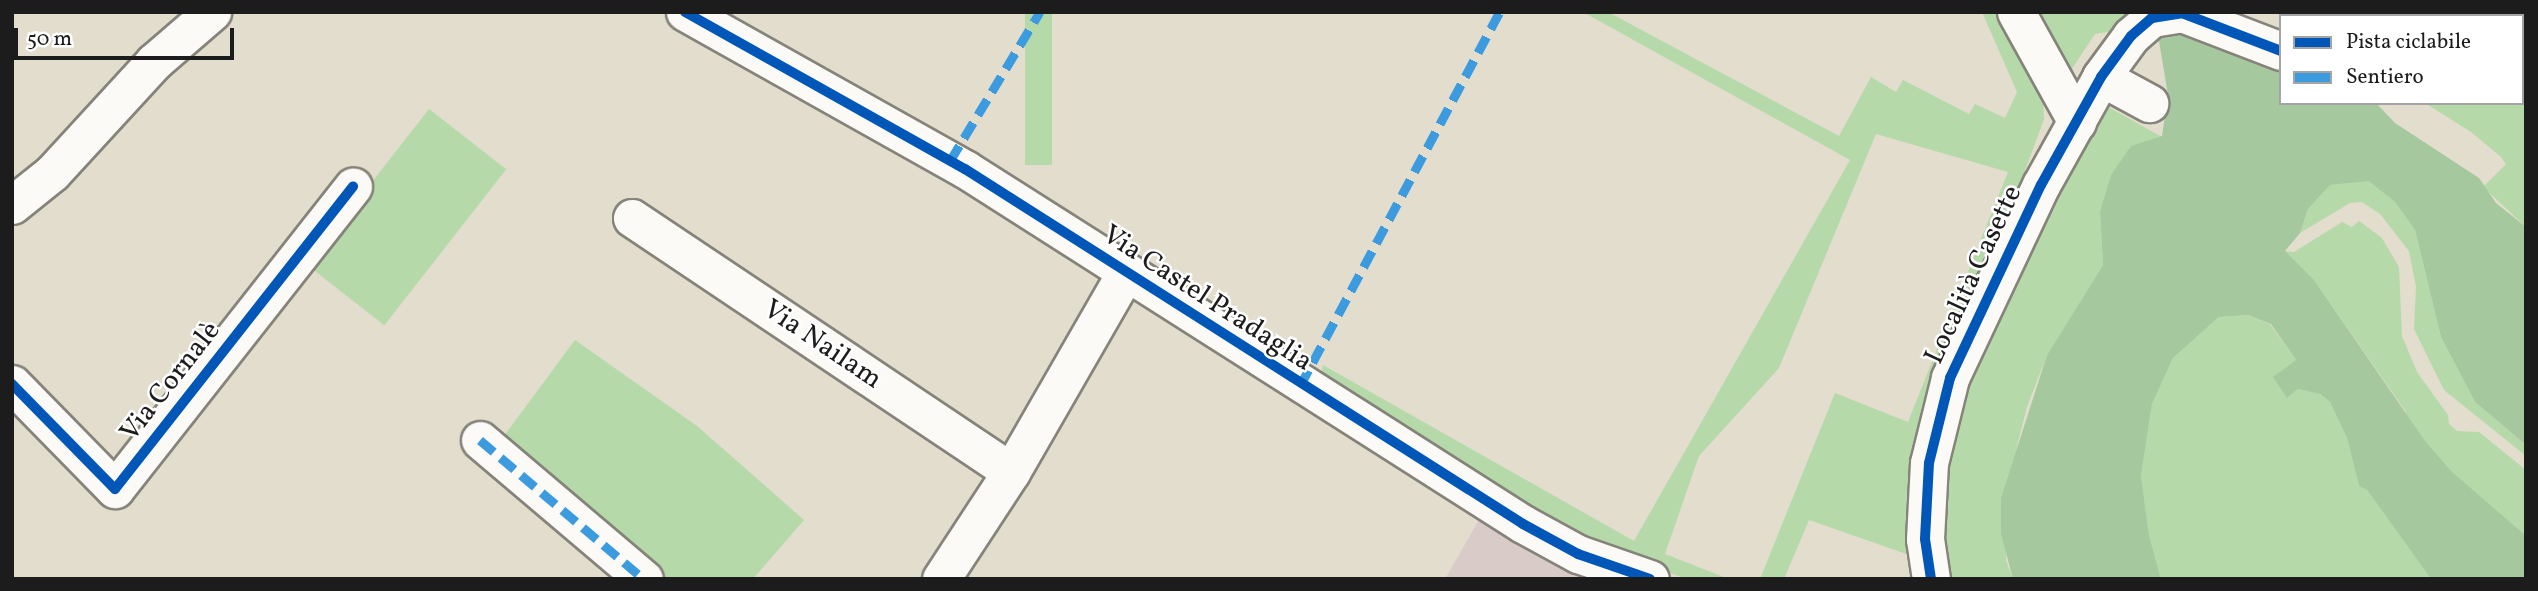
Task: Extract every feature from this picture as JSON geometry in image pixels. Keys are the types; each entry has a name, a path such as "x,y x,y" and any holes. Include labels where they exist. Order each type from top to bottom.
{"street":[{"path":"12,205 52,173 154,62 212,12"},
{"name":"Via Castel Pradaglia","path":"685,12 747,44 965,169 1125,274 1523,524 1577,554 1650,579"},
{"path":"2016,12 2077,122"},
{"name":"Località Casette","path":"1931,579 1924,538 1929,463 1950,378 2041,185 2101,77 2131,36 2152,18 2182,13 2279,50"},
{"path":"2101,77 2149,103"},
{"name":"Via Cornalè","path":"12,384 115,489 353,187"},
{"name":"Via Nailam","path":"632,218 1012,472"},
{"path":"941,579 1012,472 1125,274"},
{"path":"480,440 644,579"}],"shaded area":[{"path":"1483,513 1614,579 1445,579"}],"green space":[{"path":"1025,12 1052,12 1052,165 1025,165"},
{"path":"1583,12 1608,12 1839,136 1871,77 1896,92 1903,80 1969,114 1975,104 2005,118 2017,92 1982,12 2000,12 2043,90 2044,119 2015,198 1912,556 1809,520 1784,579 1760,579 1835,393 1908,422 2008,172 1876,134 1779,368 1699,456 1665,554 1729,579 1687,579 1581,542 1320,384 1323,365 1634,541 1850,160"},
{"path":"2024,12 2128,12 2113,31 2095,34 2069,73"},
{"path":"2509,12 2526,12 2526,227 2483,187 2506,164 2501,157 2471,132 2428,105 2524,105 2524,14"},
{"path":"2172,29 2279,66 2279,105 2378,105 2395,123 2479,178 2496,203 2526,227 2526,445 2475,402 2441,337 2415,230 2395,202 2369,181 2330,185 2308,209 2300,233 2285,251 2314,280 2425,441 2451,471 2526,536 2526,579 2431,579 2367,490 2359,486 2347,438 2330,402 2320,394 2298,389 2287,398 2273,377 2296,360 2271,324 2248,315 2219,317 2173,358 2152,404 2141,476 2149,535 2161,579 2013,579 2001,534 2001,498 2047,355 2103,265 2100,212 2111,175 2131,146 2162,136 2168,95 2158,35"},
{"path":"2103,104 2162,137 2131,147 2100,212 2103,265 2047,355 2027,407 2017,446 2006,560 2013,579 1942,579 1943,452 1986,328"},
{"path":"429,109 506,169 384,325 307,265"},
{"path":"2369,180 2395,202 2415,230 2441,337 2475,402 2526,445 2526,456 2444,390 2414,329 2416,287 2409,251 2380,214 2362,202 2350,203 2300,233 2308,209 2330,185"},
{"path":"2359,221 2382,238 2399,267 2402,336 2417,372 2448,415 2449,424 2457,431 2479,432 2526,470 2526,578 2407,431 2406,412 2314,280 2284,251 2294,252 2342,222 2352,227"},
{"path":"2248,315 2270,324 2296,360 2287,398 2298,389 2320,394 2330,402 2347,438 2359,486 2367,490 2431,579 2161,579 2149,535 2141,476 2152,404 2173,358 2219,317"},
{"path":"575,340 697,426 804,520 753,579 654,579 498,444"}],"marked path":[{"path":"950,161 1040,12"},
{"path":"1300,386 1500,12"},
{"path":"480,440 644,579"}],"cycle path":[{"path":"685,12 965,169 1523,524 1578,554 1650,579"},
{"path":"1931,579 1925,539 1929,463 1950,378 2041,185 2101,77 2131,36 2152,18 2182,13 2279,50"},
{"path":"12,384 115,489 353,187"}]}
